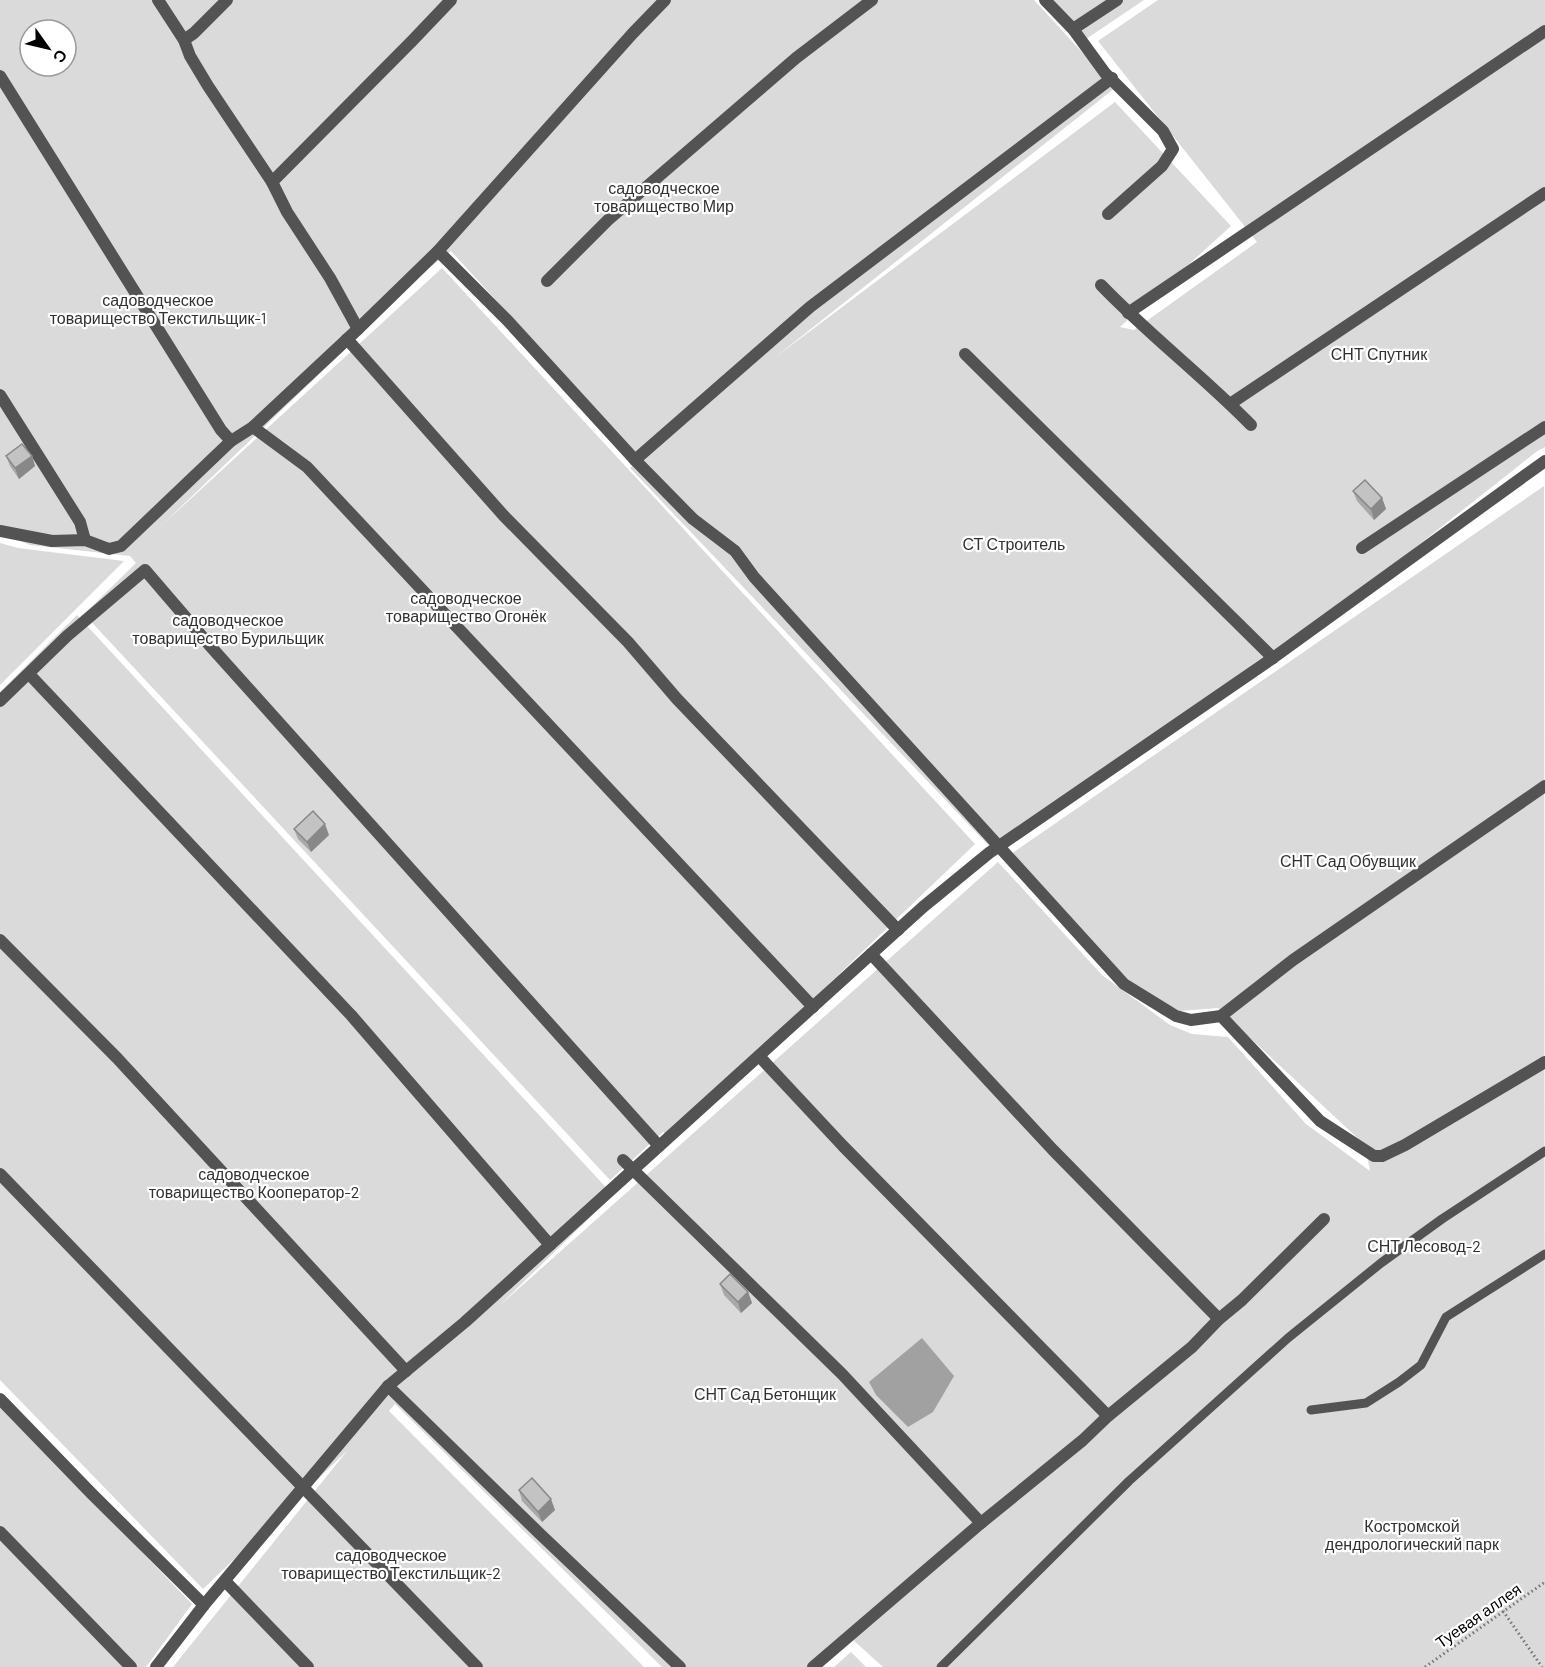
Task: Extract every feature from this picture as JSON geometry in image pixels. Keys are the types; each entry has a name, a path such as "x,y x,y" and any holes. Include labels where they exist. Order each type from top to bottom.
{"street":[{"path":"158,0 184,40 190,56 208,86 272,182 287,212 330,279 358,329"},
{"path":"184,40 227,0"},
{"path":"272,182 451,0"},
{"path":"0,531 52,541 85,540 109,549 121,546 231,441 253,427 358,329 438,250 665,0"},
{"path":"547,281 608,220 796,58 872,0"},
{"path":"1045,0 1073,29 1105,73 1162,131 1173,149 1162,166 1108,214"},
{"path":"1073,29 1117,0"},
{"path":"1128,313 1545,31"},
{"path":"0,76 221,430 231,441"},
{"path":"635,460 810,307 1112,78"},
{"path":"1230,404 1545,193"},
{"path":"438,250 508,321 635,460 693,519 735,551 754,577 1124,984 1176,1016 1191,1020 1221,1016 1293,960 1545,786"},
{"path":"1101,285 1128,313 1251,425"},
{"path":"347,339 504,516 628,642 678,699 898,930"},
{"path":"964,354 1273,658"},
{"path":"0,395 80,522 85,540"},
{"path":"1362,548 1545,426"},
{"path":"253,427 307,467 813,1007"},
{"path":"156,1667 204,1605 388,1386 465,1322 923,907 998,847 1273,658 1541,463 1545,477"},
{"path":"0,701 67,636 145,570 212,648 659,1146"},
{"path":"29,674 351,1015 550,1245"},
{"path":"0,940 117,1058 406,1371"},
{"path":"871,954 1053,1150 1219,1319"},
{"path":"1221,1016 1320,1121 1374,1156 1382,1156 1405,1145 1545,1062"},
{"path":"759,1056 843,1146 1108,1416"},
{"path":"623,1160 842,1374 981,1523"},
{"path":"0,1174 477,1667"},
{"path":"813,1667 1192,1347 1324,1219"},
{"path":"388,1386 680,1667"},
{"path":"0,1399 204,1605"},
{"path":"0,1532 131,1667"},
{"path":"225,1581 308,1667"}],"lane":[{"path":"940,1667 1130,1481 1288,1338 1381,1263 1442,1219 1545,1151"},
{"path":"1486,1298 1545,1256"},
{"path":"1311,1410 1366,1403 1399,1382 1421,1365 1446,1317 1545,1256"}],"path":[{"name":"Туевая аллея","path":"1425,1667 1545,1582"},
{"path":"1503,1611 1542,1667"}],"green space":[{"path":"0,0 1034,0 1115,88 773,359 1115,102 1231,226 1120,327 1134,330 1257,242 1098,41 1158,0 1545,0 1545,447 1373,581 990,847 630,468 641,459 451,251 353,327 359,336 161,526 442,268 975,844 669,1137 663,1132 610,1180 84,614 136,563 130,556 30,545 0,533"},
{"path":"1048,0 1144,0 1086,39"},
{"path":"1544,486 1545,1667 883,1667 852,1639 821,1667 662,1667 395,1404 389,1411 644,1667 173,1667 347,1451 203,1589 0,1380 0,692 77,615 613,1195 498,1307 998,862 1102,975 1170,1025 1192,1034 1228,1037 1306,1124 1370,1171 1365,1145 1218,1008 1180,1011 1135,987 1011,854"},
{"path":"0,543 18,548 124,561 0,685"},
{"path":"0,1405 192,1604 146,1667 0,1667"},
{"path":"851,1652 866,1667 834,1667"}],"shaded area":[{"path":"922,1338 954,1376 933,1412 908,1427 876,1395 869,1382"}],"building":[{"path":"22,444 32,456 15,468 6,456"},
{"path":"1365,480 1382,498 1371,509 1353,491"},
{"path":"313,811 325,824 307,842 294,829"},
{"path":"730,1274 748,1292 738,1302 720,1284"},
{"path":"532,1478 551,1499 538,1512 519,1490"}],"park label":[{"name":"садоводческое товарищество Мир","path":"664,196"},
{"name":"садоводческое товарищество Текстильщик-1","path":"158,308"},
{"name":"СНТ Спутник","path":"1379,353"},
{"name":"СТ Строитель","path":"1014,543"},
{"name":"садоводческое товарищество Огонёк","path":"466,606"},
{"name":"садоводческое товарищество Бурильщик","path":"228,628"},
{"name":"СНТ Сад Обувщик","path":"1348,860"},
{"name":"садоводческое товарищество Кооператор-2","path":"254,1182"},
{"name":"СНТ Лесовод-2","path":"1424,1245"},
{"name":"СНТ Сад Бетонщик","path":"765,1393"},
{"name":"Костромской дендрологический парк","path":"1412,1534"},
{"name":"садоводческое товарищество Текстильщик-2","path":"391,1563"}]}
